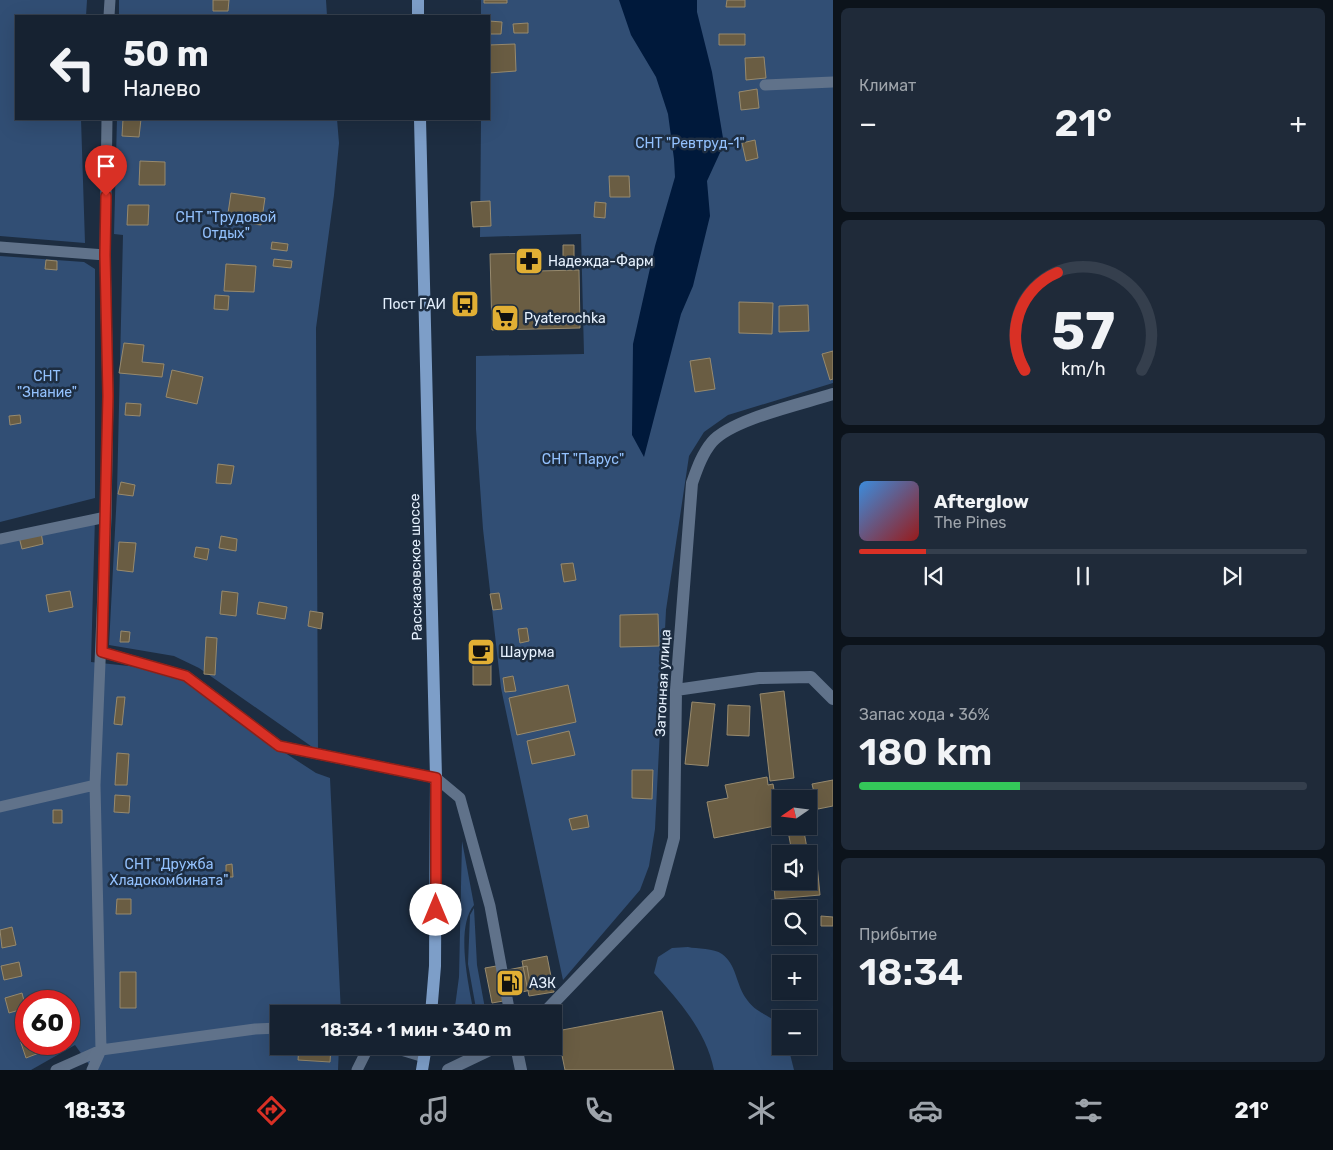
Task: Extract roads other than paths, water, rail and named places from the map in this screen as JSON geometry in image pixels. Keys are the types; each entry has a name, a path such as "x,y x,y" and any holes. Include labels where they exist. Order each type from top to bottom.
{"main road":[{"path":"418,0 418,15"},
{"name":"Рассказовское шоссе","path":"420,120 436,778 435,966 433,1005"}],"street":[{"name":"Затонная улица","path":"552,1005 659,892 674,838 676,690 692,483 703,456 712,442 723,432 742,423 833,394"},
{"path":"676,690 723,685 760,678 811,677 833,699"},
{"path":"448,1070 479,1055"},
{"path":"518,1055 521,1070"}],"lane":[{"path":"109,15 110,0"},
{"path":"765,85 833,82"},
{"path":"92,1070 101,1050 95,785 102,652 106,517 108,396 105,255 107,120"},
{"path":"0,247 105,255"},
{"path":"0,539 106,517"},
{"path":"102,652 186,676 279,746 436,778 460,798 490,906 508,1005"},
{"path":"0,807 95,785"},
{"path":"56,1070 101,1050 270,1028"},
{"path":"357,1070 364,1055"}],"place":[{"name":"Надежда-Фарм","path":"529,261"},
{"name":"Пост ГАИ","path":"465,304"},
{"name":"Pyaterochka","path":"505,318"},
{"name":"Шаурма","path":"481,652"},
{"name":"АЗК","path":"510,983"}],"park label":[{"name":"СНТ \"Ревтруд-1\"","path":"690,143"},
{"name":"СНТ \"Трудовой Отдых\"","path":"226,226"},
{"name":"СНТ \"Знание\"","path":"47,384"},
{"name":"СНТ \"Парус\"","path":"583,459"},
{"name":"СНТ \"Дружба Хладокомбината\"","path":"169,872"}]}
